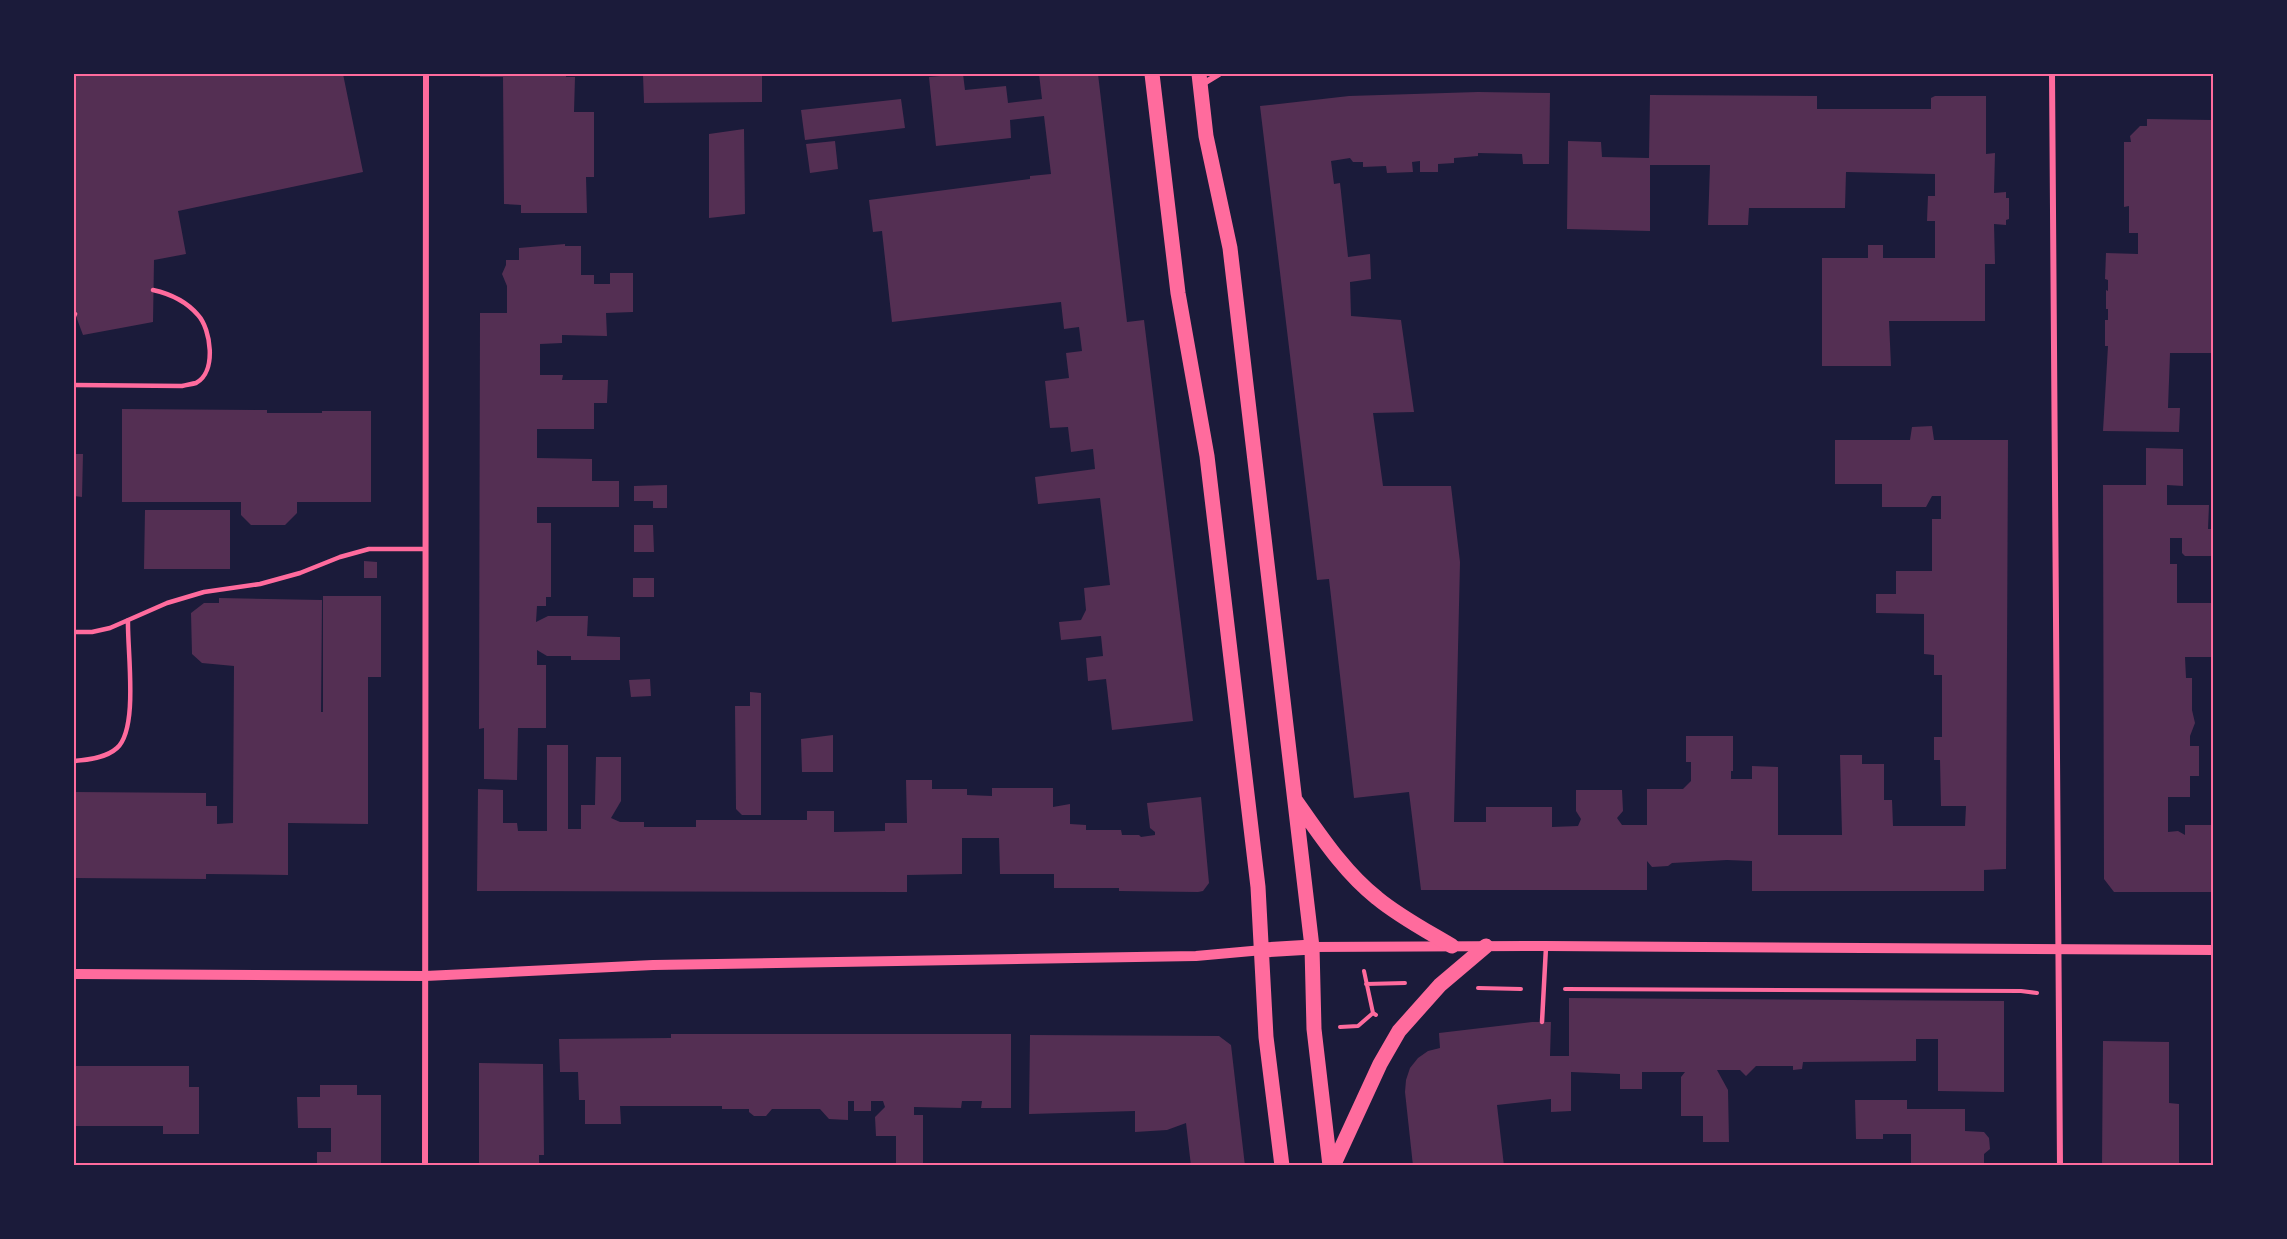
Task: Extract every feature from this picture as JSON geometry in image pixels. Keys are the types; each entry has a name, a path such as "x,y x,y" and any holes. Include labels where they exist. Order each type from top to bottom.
{"main road":[{"path":"1152,74 1178,293 1208,456 1258,887 1266,1037 1282,1166"},
{"path":"1200,79 1206,136 1230,248 1312,947 1314,1029 1332,1166"},
{"path":"1295,799 1331,849 1363,886 1384,903 1452,946"},
{"path":"1332,1166 1380,1064 1399,1031 1440,985 1486,946"},
{"path":"1263,950 1312,947"}],"street":[{"path":"425,1166 426,74"},
{"path":"1200,79 1220,74"},
{"path":"2052,74 2060,1166"},
{"path":"1312,947 2214,950"},
{"path":"74,974 425,976 663,965 1196,956 1263,950"}],"lane":[{"path":"74,385 182,386 196,382 203,376 208,365 210,343 206,326 199,315 186,303 171,294 153,290"},
{"path":"74,632 92,632 110,628 167,603 204,592 260,584 369,549 424,549"},
{"path":"74,761 105,755 118,748 127,734 130,712 128,620"},
{"path":"1542,1022 1546,946"}],"path":[{"path":"1360,948 1373,1012 1399,1031"},
{"path":"1484,990 1544,988 2021,991 2059,996"},
{"path":"1314,1029 1358,1026 1373,1012"}],"building":[{"path":"74,74 343,74 363,172 178,211 186,254 154,260 153,322 83,335 74,311"},
{"path":"480,74 560,74 575,77 574,112 594,112 594,177 586,177 587,213 521,213 521,205 504,204 503,77 480,77"},
{"path":"643,74 762,74 762,102 644,103"},
{"path":"963,74 965,90 1006,86 1008,103 1042,99 1039,74 1098,74 1127,322 1144,320 1193,721 1112,730 1106,679 1088,681 1086,658 1103,656 1101,636 1061,640 1059,622 1081,620 1086,610 1084,588 1110,585 1100,498 1038,504 1035,477 1095,469 1093,449 1071,452 1068,427 1050,428 1045,381 1069,378 1066,353 1082,351 1079,327 1064,329 1061,302 892,322 882,231 873,232 869,200 1030,179 1030,176 1051,174 1044,116 1010,120 1011,138 936,146 929,77"},
{"path":"1478,92 1550,93 1549,164 1523,164 1522,154 1478,153 1478,156 1454,158 1454,163 1438,164 1438,172 1420,172 1420,161 1412,162 1413,172 1387,173 1386,166 1363,167 1363,162 1353,162 1350,158 1331,161 1334,184 1340,183 1348,257 1370,254 1371,279 1350,282 1351,316 1401,320 1414,412 1373,413 1383,486 1451,486 1460,562 1454,822 1486,822 1486,807 1552,807 1552,827 1578,826 1581,819 1576,811 1576,790 1622,790 1623,811 1617,818 1622,825 1647,825 1647,789 1683,789 1691,781 1691,762 1686,762 1686,736 1733,736 1731,779 1752,779 1752,766 1778,767 1778,835 1842,835 1840,755 1862,755 1862,764 1884,764 1884,800 1892,800 1893,826 1965,826 1966,806 1941,806 1940,760 1934,760 1934,737 1942,737 1942,675 1934,675 1934,655 1924,654 1924,614 1876,613 1876,594 1896,594 1896,571 1932,571 1932,519 1941,519 1941,496 1932,496 1926,507 1882,507 1882,484 1835,484 1835,440 1910,440 1912,427 1932,426 1934,440 2008,440 2006,869 1984,870 1984,891 1752,891 1752,861 1727,860 1672,863 1668,866 1652,867 1647,861 1647,890 1421,890 1409,792 1354,798 1329,579 1317,580 1260,106 1349,96"},
{"path":"1650,95 1817,96 1817,109 1931,109 1931,98 1935,96 1986,96 1986,154 1995,153 1994,193 2006,192 2006,198 2009,198 2009,219 2006,220 2006,225 1994,224 1995,264 1985,264 1985,321 1889,321 1891,366 1822,366 1822,258 1868,258 1868,245 1883,245 1883,258 1935,258 1935,221 1927,221 1928,196 1935,196 1935,174 1846,172 1845,208 1749,208 1748,225 1708,225 1710,165 1650,165 1650,231 1567,229 1568,141 1601,142 1602,157 1649,158"},
{"path":"901,99 905,128 805,140 801,110"},
{"path":"2147,119 2212,120 2211,125 2214,125 2214,353 2170,353 2168,408 2180,408 2179,432 2103,431 2108,346 2105,346 2105,320 2108,320 2106,253 2138,254 2138,233 2129,233 2129,206 2124,207 2124,142 2131,142 2130,136 2140,126 2147,126"},
{"path":"744,129 745,214 709,218 709,134"},
{"path":"835,141 838,169 810,173 806,144"},
{"path":"565,244 565,246 581,246 581,275 594,275 594,284 610,284 610,273 633,273 633,312 606,313 607,336 562,335 562,343 540,344 540,375 563,375 562,380 608,380 607,403 594,403 594,429 537,429 537,458 592,459 592,481 619,481 619,507 537,507 537,523 551,523 551,597 546,597 546,606 537,606 536,622 548,616 588,616 587,636 620,637 620,660 571,660 571,656 547,656 537,650 537,665 546,665 546,728 518,728 517,780 484,779 484,728 479,729 480,313 507,313 507,286 502,274 506,260 519,260 519,248"},
{"path":"122,409 267,410 267,413 371,411 371,502 297,502 297,513 285,525 251,525 241,515 241,502 122,502"},
{"path":"2146,448 2183,449 2183,486 2167,485 2167,505 2209,505 2208,529 2214,529 2214,556 2185,556 2182,553 2182,538 2170,538 2170,564 2177,564 2177,603 2214,603 2214,657 2185,657 2186,678 2192,678 2192,710 2195,723 2190,736 2190,746 2199,746 2199,776 2190,776 2190,797 2168,797 2168,832 2178,831 2185,835 2185,825 2214,825 2214,892 2114,892 2104,879 2103,485 2146,485"},
{"path":"74,454 83,454 82,497 74,496"},
{"path":"667,485 667,508 653,508 653,501 634,501 634,486"},
{"path":"145,510 230,510 230,569 144,569"},
{"path":"634,525 653,525 654,552 634,552"},
{"path":"364,561 377,562 377,578 364,578"},
{"path":"633,578 654,578 654,597 633,597"},
{"path":"323,596 381,596 381,677 368,677 368,824 288,823 288,875 206,874 206,879 74,878 74,792 206,793 206,806 217,806 217,824 233,823 234,666 202,663 192,654 191,613 204,603 219,603 219,598 322,600 321,712 323,712"},
{"path":"650,679 651,696 631,697 629,680"},
{"path":"750,692 761,693 761,815 742,815 736,809 735,706 750,706"},
{"path":"833,735 833,772 802,772 801,739"},
{"path":"547,745 568,745 568,829 581,829 581,805 595,805 596,757 621,757 621,801 611,818 620,822 644,822 644,827 696,827 696,820 807,820 807,811 834,811 834,832 885,831 885,823 907,823 906,780 932,780 932,789 967,789 967,795 992,796 992,788 1053,788 1053,807 1070,804 1070,824 1086,825 1086,830 1121,830 1122,835 1141,837 1155,835 1150,828 1147,803 1201,797 1209,883 1203,891 1198,892 1119,891 1119,888 1054,888 1054,874 1000,874 999,838 962,838 962,874 907,875 907,892 477,891 478,789 503,790 503,823 517,823 518,831 547,831"},
{"path":"1569,998 2004,1001 2004,1092 1938,1091 1938,1039 1916,1039 1916,1061 1803,1062 1802,1069 1793,1070 1793,1066 1756,1066 1746,1076 1740,1070 1717,1070 1728,1090 1729,1142 1703,1142 1703,1116 1681,1116 1681,1077 1685,1072 1642,1072 1642,1089 1620,1089 1620,1074 1571,1072 1571,1111 1551,1112 1551,1099 1497,1105 1504,1166 1413,1166 1405,1092 1406,1080 1410,1068 1418,1058 1428,1051 1440,1048 1439,1033 1532,1022 1551,1022 1550,1056 1569,1056"},
{"path":"671,1034 1011,1034 1011,1108 981,1108 982,1101 962,1101 961,1108 914,1107 914,1115 923,1115 923,1166 896,1166 896,1136 876,1136 875,1117 885,1107 883,1101 871,1101 871,1111 854,1111 854,1101 848,1101 848,1120 829,1119 820,1109 772,1109 766,1116 754,1116 749,1109 722,1109 722,1106 620,1106 621,1124 585,1124 585,1100 579,1100 578,1072 560,1072 559,1039 671,1038"},
{"path":"1030,1035 1219,1036 1231,1045 1245,1166 1191,1166 1186,1123 1167,1130 1135,1132 1135,1111 1029,1114"},
{"path":"2103,1041 2169,1042 2169,1103 2179,1104 2179,1166 2102,1166"},
{"path":"479,1063 543,1064 544,1155 539,1155 539,1166 479,1166"},
{"path":"74,1066 189,1066 189,1087 199,1087 199,1134 163,1134 163,1126 74,1126"},
{"path":"320,1085 357,1085 357,1095 381,1095 381,1166 317,1166 317,1152 331,1152 331,1128 298,1128 297,1097 320,1097"},
{"path":"1855,1100 1907,1100 1907,1109 1965,1109 1965,1131 1984,1132 1989,1138 1990,1149 1984,1154 1984,1166 1911,1166 1911,1134 1883,1134 1883,1139 1856,1139"}]}
